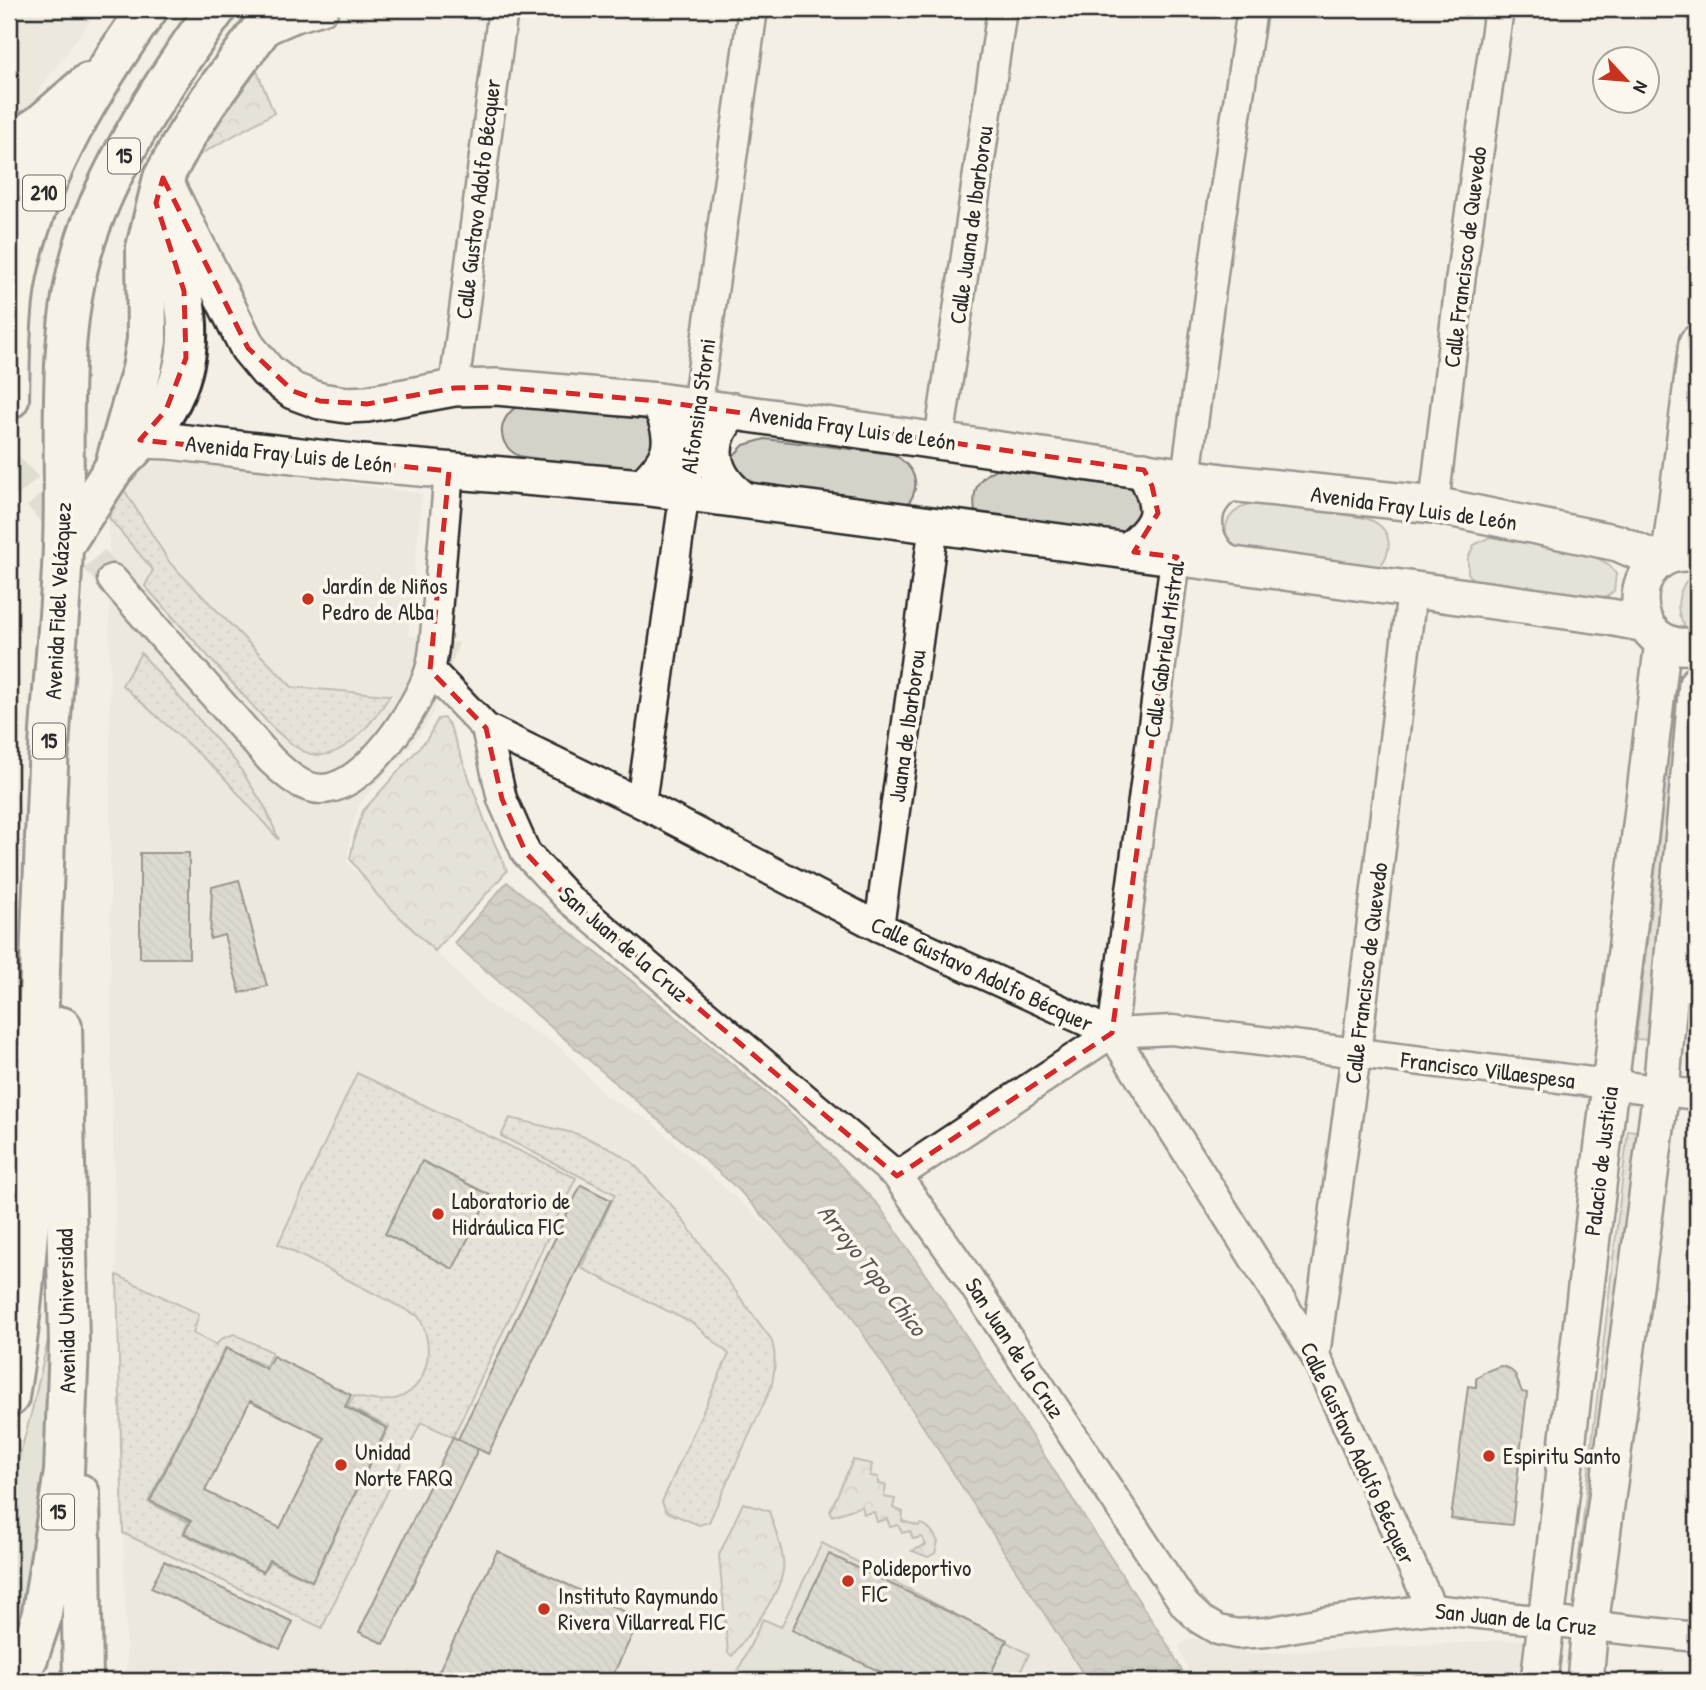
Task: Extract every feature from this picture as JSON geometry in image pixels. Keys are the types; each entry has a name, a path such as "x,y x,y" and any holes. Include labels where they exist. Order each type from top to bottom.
{"highway":[{"name":"210","path":"9,400 10,351 20,263 31,223 70,133 108,65 148,9"},
{"name":"Avenida Fidel Velázquez","path":"9,1397 16,1356 32,1198 49,736 63,547 65,387 69,320 86,240 109,184 193,40 216,9"},
{"path":"114,468 142,369 147,340 146,248 160,191 197,118 267,21"},
{"path":"9,145 40,125 108,65"},
{"path":"9,182 70,133"},
{"path":"63,547 114,468 166,410 186,358 188,328 184,291 160,191"},
{"name":"Avenida Universidad","path":"15,1681 35,1641 54,1545 64,1472 69,1344 62,1020 57,987 41,936"},
{"path":"9,1115 36,1064"},
{"path":"69,1344 78,1423 83,1681"}],"street":[{"path":"267,21 294,18 324,9"},
{"name":"Calle Gustavo Adolfo Bécquer","path":"454,388 503,9"},
{"name":"Alfonsina Storni","path":"641,803 752,9"},
{"name":"Calle Juana de Ibarborou","path":"939,441 1002,9"},
{"name":"Calle Gabriela Mistral","path":"1112,1033 1177,558 1217,236 1252,9"},
{"name":"Calle Francisco de Quevedo","path":"1434,505 1460,282 1499,9"},
{"name":"Avenida Fray Luis de León","path":"160,191 248,348 268,371 293,391 320,401 347,405 454,388 496,387 697,405 1230,483 1434,505 1675,556"},
{"path":"1675,556 1697,343"},
{"path":"642,487 667,459 671,446 668,420 658,401"},
{"path":"733,411 718,430 714,457 721,479 731,491 744,500"},
{"name":"Avenida Fray Luis de León","path":"140,440 170,440 449,471 642,487 934,525 1610,617 1655,633 1675,646 1697,645"},
{"path":"1128,551 1144,538 1158,513 1157,500 1144,470"},
{"path":"112,579 289,777 320,789 335,787 355,776 375,758 397,731 430,670 449,471"},
{"path":"1227,564 1208,544 1204,524 1206,510 1213,497 1230,483"},
{"name":"Juana de Ibarborou","path":"879,927 934,525"},
{"path":"1610,617 1618,613 1628,598 1633,574 1631,564 1618,543"},
{"name":"Palacio de Justicia","path":"1539,1681 1610,1085 1655,633 1640,611 1639,597 1648,571 1675,556"},
{"name":"Calle Francisco de Quevedo","path":"1315,1355 1356,1054 1412,591"},
{"name":"Calle Gustavo Adolfo Bécquer","path":"430,670 486,728 641,803 879,927 1112,1033 1315,1355 1432,1609"},
{"path":"1585,1681 1661,1091 1697,684"},
{"name":"San Juan de la Cruz","path":"486,728 502,799 526,853 569,899 897,1176 960,1265 1185,1605 1201,1620 1218,1630 1237,1634 1432,1609 1697,1637"},
{"name":"Francisco Villaespesa","path":"1112,1033 1172,1030 1697,1095"},
{"path":"897,1176 1112,1033"}],"highlighted area":[{"path":"163,178 248,348 293,391 320,401 367,404 454,388 496,387 658,401 1144,470 1152,486 1158,513 1134,552 1177,557 1112,1033 897,1176 569,899 526,853 502,799 486,728 430,670 449,471 140,440 166,410 186,358 184,291 156,203"}],"shaded area":[{"path":"9,9 99,9 39,90 9,161"},
{"path":"167,460 193,461 422,494 408,635 459,643 432,716 412,744 359,804 351,832 347,863 488,1004 563,1049 605,1096 650,1121 791,1247 845,1306 1088,1681 127,1681 111,1053 109,518 130,479 154,463"},
{"path":"1192,1638 1253,1654 1535,1639 1530,1681 1193,1681 1179,1646"}],"green space":[{"path":"256,69 274,113 201,154 203,145"},
{"path":"526,402 647,420 657,427 661,437 640,475 519,456 505,443 502,427 510,412"},
{"path":"765,439 893,454 911,470 915,491 906,506 743,488 729,460 744,445"},
{"path":"998,468 1130,486 1139,492 1147,504 1138,535 988,523 975,512 975,491 985,476"},
{"path":"123,488 170,563 292,687 390,695 359,734 338,750 316,755 297,748 271,726 145,586 153,570 109,518"},
{"path":"1256,501 1365,518 1375,522 1386,534 1386,556 1375,572 1231,548 1226,531 1229,518 1240,508"},
{"path":"1490,537 1586,552 1608,564 1616,574 1614,591 1603,600 1477,585 1468,573 1468,558 1474,545"},
{"path":"1694,572 1697,572 1697,626 1686,628 1679,614 1679,599 1684,585"},
{"path":"141,653 236,762 266,809 279,840 220,773 122,685"},
{"path":"1674,709 1688,713 1653,1040 1636,1039"},
{"path":"444,718 450,726 486,824 507,871 435,951 379,897 350,859 363,811 427,739 438,719"},
{"path":"357,1073 576,1178 453,1437 421,1422 322,1628 123,1533 117,1275 199,1314 193,1333 216,1345 221,1339 234,1334 272,1352 266,1366 225,1348 148,1502 188,1522 183,1534 263,1573 270,1562 312,1582 389,1427 348,1407 354,1396 387,1400 409,1392 423,1374 427,1362 427,1338 418,1316 278,1244"},
{"path":"510,1118 577,1134 608,1147 633,1163 673,1207 771,1339 775,1363 771,1388 709,1522 699,1525 670,1513 662,1502 729,1354 694,1324 581,1268 615,1194 501,1136"},
{"path":"1628,1130 1642,1132 1592,1582 1576,1581"},
{"path":"53,1318 59,1475 9,1675 9,1495"},
{"path":"853,1460 872,1464 870,1476 878,1477 878,1484 886,1485 884,1497 895,1499 893,1508 903,1512 902,1521 919,1526 920,1524 931,1530 938,1542 935,1553 928,1557 912,1551 926,1545 922,1537 913,1539 910,1531 902,1533 898,1525 890,1527 887,1519 877,1522 874,1512 864,1514 862,1506 832,1516 830,1511"},
{"path":"743,1503 769,1511 781,1547 783,1571 773,1597 732,1656 728,1653 719,1555"},
{"name":"Polideportivo FIC","path":"822,1543 1029,1654 1016,1681 733,1681 763,1619 781,1627"}],"water":[{"name":"Arroyo Topo Chico","path":"507,882 642,989 794,1116 879,1206 1171,1650 1187,1681 1088,1681 845,1306 738,1189 454,943"}],"building":[{"path":"140,853 189,853 189,958 140,958"},
{"path":"239,880 267,986 240,993 224,935 210,939 212,887"},
{"name":"Laboratorio de Hidráulica FIC","path":"422,1161 490,1195 453,1269 385,1234"},
{"path":"581,1185 611,1200 488,1454 458,1439"},
{"name":"Unidad Norte FARQ","path":"226,1348 266,1369 273,1356 351,1395 345,1407 387,1428 312,1581 269,1560 263,1572 184,1533 191,1521 150,1501","holes":["250,1401 325,1438 280,1528 205,1491"]},
{"name":"Espiritu Santo","path":"1500,1366 1515,1374 1522,1392 1527,1393 1512,1525 1451,1519 1468,1386 1476,1387 1476,1379 1484,1372"},
{"path":"453,1437 478,1449 384,1644 359,1632"},
{"name":"Instituto Raymundo Rivera Villarreal FIC","path":"497,1551 640,1619 610,1681 434,1681"},
{"name":"Polideportivo FIC","path":"829,1554 1007,1640 987,1681 900,1681 792,1630"},
{"path":"164,1561 293,1622 280,1649 151,1588"}],"tunnel":[{"path":"9,466 112,579"}],"place":[{"name":"Jardín de Niños Pedro de Alba","path":"308,599"},
{"name":"Laboratorio de Hidráulica FIC","path":"438,1214"},
{"name":"Espiritu Santo","path":"1489,1456"},
{"name":"Unidad Norte FARQ","path":"341,1465"},
{"name":"Polideportivo FIC","path":"848,1581"},
{"name":"Instituto Raymundo Rivera Villarreal FIC","path":"544,1609"}]}
